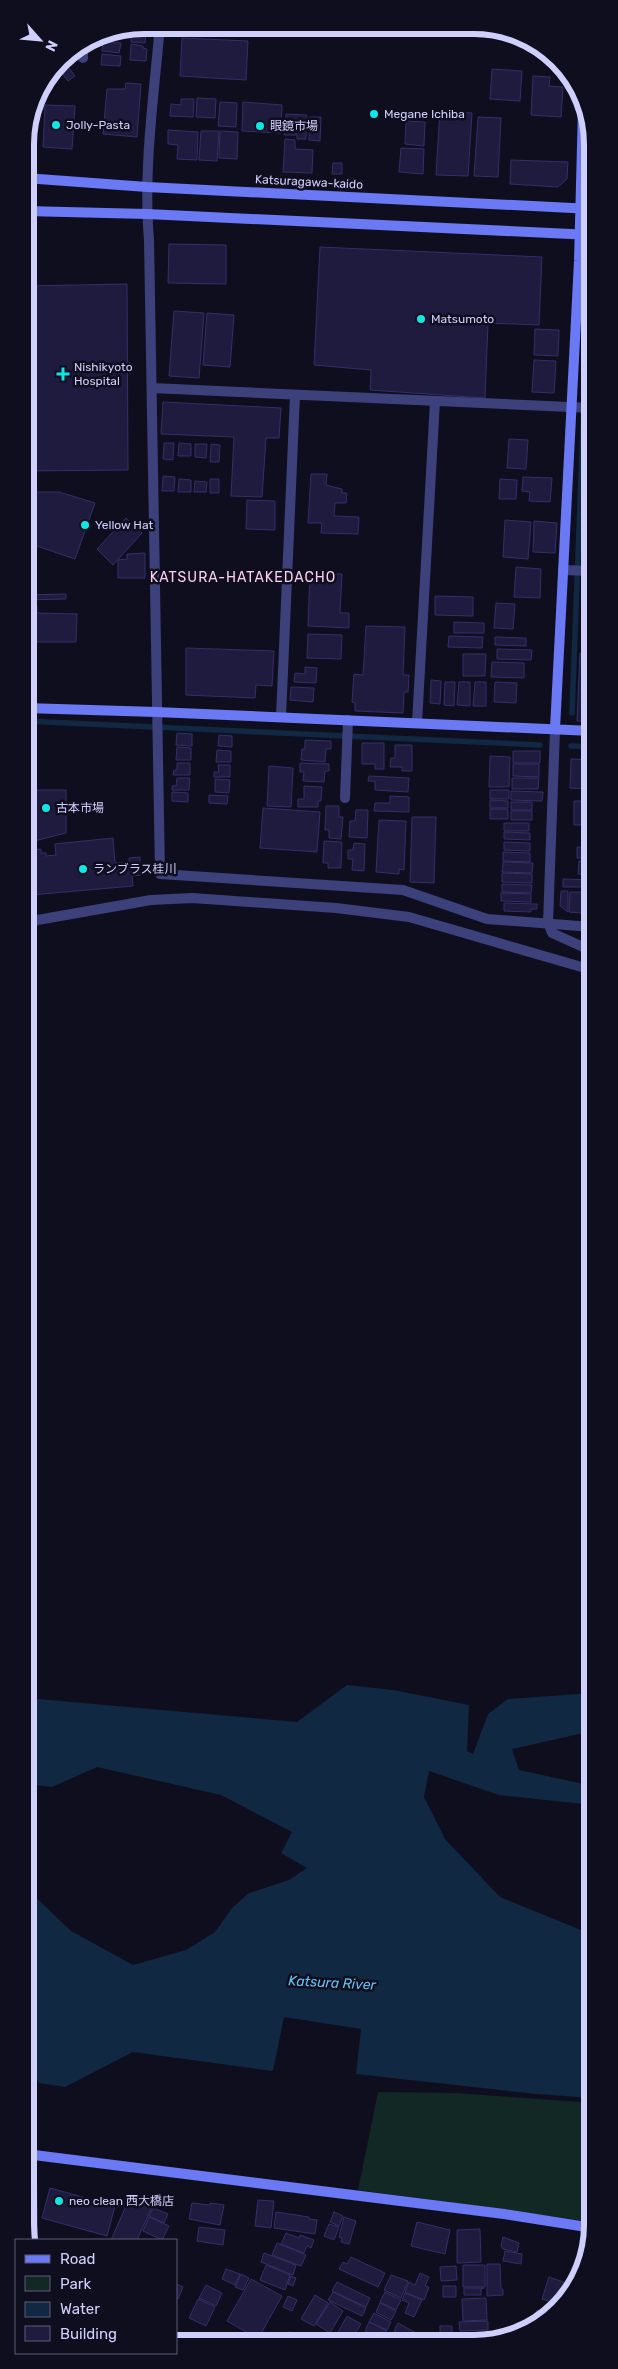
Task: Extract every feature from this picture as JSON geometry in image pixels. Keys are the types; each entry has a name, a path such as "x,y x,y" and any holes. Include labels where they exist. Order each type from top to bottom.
{"street":[{"path":"159,34 147,187 147,214 152,388 160,874 403,890 487,919 584,926"},
{"path":"83,52 83,58"},
{"path":"582,124 578,208 580,234 555,729 548,923 552,933 584,947"},
{"name":"Katsuragawa-kaido","path":"34,179 147,187 584,208"},
{"path":"34,211 147,214 584,234"},
{"path":"152,388 584,408"},
{"path":"281,717 295,394"},
{"path":"417,723 435,401"},
{"path":"563,570 584,571"},
{"path":"34,708 584,731"},
{"path":"345,798 348,720"},
{"path":"34,921 152,900 192,898 336,908 409,916 584,968"},
{"path":"34,2155 504,2214 584,2227"}],"green space":[{"path":"378,2092 457,2093 584,2102 584,2221 358,2190"}],"water":[{"name":"Katsura River","path":"347,1685 393,1690 469,1705 467,1751 473,1754 488,1714 508,1699 584,1694 584,1733 512,1749 519,1770 584,1784 584,1804 499,1795 429,1771 424,1797 445,1839 500,1897 584,1931 584,2097 536,2094 356,2074 361,2029 284,2017 273,2071 133,2052 65,2087 39,2083 34,2073 34,1896 71,1931 133,1965 186,1950 215,1932 232,1908 249,1893 289,1880 307,1868 281,1853 292,1832 221,1795 97,1767 52,1787 34,1785 34,1699 297,1722"}],"building":[{"path":"146,34 145,43 131,42 131,35"},
{"path":"182,38 248,41 246,80 180,76"},
{"path":"103,42 121,43 119,53 102,51"},
{"path":"131,44 143,46 143,48 147,49 146,61 130,60"},
{"path":"102,54 121,56 120,66 101,65"},
{"path":"67,65 75,76 68,81 61,72"},
{"path":"492,69 522,71 520,101 490,99"},
{"path":"533,76 550,77 549,86 563,87 561,117 531,115"},
{"path":"126,83 141,84 137,137 103,134 107,89 125,89"},
{"path":"197,98 216,99 215,118 196,117"},
{"path":"181,99 194,99 193,117 170,116 171,104 181,105"},
{"path":"220,102 237,103 236,127 218,126"},
{"path":"243,102 282,105 281,133 242,131"},
{"path":"45,105 75,106 72,149 43,147"},
{"path":"440,111 472,113 468,176 436,175"},
{"path":"286,114 307,115 306,139 297,139 297,135 284,135"},
{"path":"310,117 321,117 320,141 309,140"},
{"path":"478,117 501,118 498,177 474,176"},
{"path":"406,121 425,122 424,146 405,144"},
{"path":"168,130 198,132 197,160 177,159 178,145 168,144"},
{"path":"201,131 219,131 217,161 199,160"},
{"path":"220,131 238,132 237,159 219,158"},
{"path":"285,139 295,140 295,149 313,150 312,173 283,172"},
{"path":"401,148 424,149 423,174 399,172"},
{"path":"511,160 568,162 567,179 558,187 510,184"},
{"path":"333,163 342,163 342,174 332,174"},
{"path":"169,244 226,245 226,284 168,283"},
{"name":"Matsumoto","path":"320,247 542,257 539,325 488,323 485,398 370,390 371,370 314,365"},
{"path":"127,284 128,470 34,471 34,286"},
{"path":"174,311 204,313 199,378 169,376"},
{"path":"207,313 234,315 230,367 203,365"},
{"path":"535,329 559,330 558,356 534,355"},
{"path":"534,360 556,361 554,393 532,392"},
{"path":"163,402 281,408 279,438 266,438 262,497 231,496 234,437 161,434"},
{"path":"509,439 528,440 526,469 507,468"},
{"path":"164,443 174,443 173,460 163,459"},
{"path":"179,443 191,444 191,456 178,456"},
{"path":"195,444 207,444 206,458 195,457"},
{"path":"211,444 220,445 219,462 210,462"},
{"path":"311,474 327,474 326,485 342,489 342,493 347,493 346,503 335,503 334,516 359,517 358,534 321,533 322,523 308,523"},
{"path":"163,476 175,477 174,491 162,491"},
{"path":"523,477 552,478 550,502 529,501 530,492 522,491"},
{"path":"179,479 191,480 191,492 178,492"},
{"path":"210,479 219,479 219,493 210,493"},
{"path":"500,479 517,480 516,499 499,499"},
{"path":"195,481 207,482 206,492 194,492"},
{"path":"34,492 59,492 95,503 75,559 34,545"},
{"path":"247,500 275,501 275,530 246,529"},
{"path":"126,518 142,533 113,565 97,549"},
{"path":"505,520 531,522 528,559 503,557"},
{"path":"534,521 557,523 555,553 533,552"},
{"path":"145,553 145,578 118,578 118,560 127,559 127,554"},
{"path":"516,567 541,569 540,598 514,597"},
{"path":"310,573 342,574 340,613 349,613 349,628 308,626"},
{"path":"66,594 66,599 34,600 34,595"},
{"path":"435,596 473,597 473,616 435,615"},
{"path":"496,603 515,604 513,629 494,628"},
{"path":"34,606 37,606 37,613 77,614 76,642 34,642"},
{"path":"454,622 484,623 484,633 454,633"},
{"path":"366,626 405,627 403,675 409,675 408,692 404,692 403,713 355,711 355,703 352,702 354,674 363,675"},
{"path":"308,634 342,635 341,659 307,658"},
{"path":"449,636 483,637 482,648 448,647"},
{"path":"495,637 526,638 526,646 495,645"},
{"path":"186,648 274,651 272,686 256,685 255,698 186,695"},
{"path":"497,649 532,650 531,660 497,659"},
{"path":"580,653 584,653 584,721 577,721"},
{"path":"463,654 486,654 485,676 463,676"},
{"path":"492,662 524,663 524,678 491,677"},
{"path":"305,667 317,668 316,683 294,682 295,673 305,674"},
{"path":"431,680 441,681 440,704 430,703"},
{"path":"445,682 455,682 454,706 444,705"},
{"path":"459,682 470,682 470,706 457,705"},
{"path":"475,682 486,682 486,706 473,706"},
{"path":"495,682 517,683 516,703 494,702"},
{"path":"291,687 314,688 313,702 290,700"},
{"path":"177,733 192,734 192,746 176,745"},
{"path":"219,735 232,736 232,747 218,746"},
{"path":"305,740 331,741 331,749 326,749 325,762 301,760 302,749 305,749"},
{"path":"362,743 384,743 384,769 375,769 375,764 362,764"},
{"path":"395,745 412,745 412,771 402,771 402,767 390,767 391,758 395,758"},
{"path":"177,747 191,748 191,760 176,760"},
{"path":"217,750 231,751 231,762 216,762"},
{"path":"513,751 540,751 540,763 513,763"},
{"path":"490,756 510,757 509,787 489,787"},
{"path":"571,759 584,760 584,789 570,788"},
{"path":"177,763 190,763 190,775 173,775 174,770 177,770"},
{"path":"300,763 329,764 329,771 325,771 324,782 303,781 304,772 300,772"},
{"path":"513,764 539,764 539,777 513,776"},
{"path":"218,765 230,765 230,777 214,777 214,772 219,772"},
{"path":"269,766 293,768 291,807 267,806"},
{"path":"369,776 409,778 408,792 375,790 375,781 368,781"},
{"path":"177,778 190,778 189,790 172,790 172,786 176,786"},
{"path":"512,778 539,778 538,789 512,789"},
{"path":"215,779 230,780 229,793 215,792"},
{"path":"304,786 322,787 321,801 318,801 318,807 298,807 298,799 304,799"},
{"name":"古本市場","path":"34,790 66,790 66,833 34,841"},
{"path":"490,790 509,790 509,799 490,799"},
{"path":"511,791 543,792 542,801 511,800"},
{"path":"172,792 188,793 188,802 172,801"},
{"path":"209,795 228,796 227,804 209,803"},
{"path":"390,796 409,797 409,812 374,811 375,803 390,803"},
{"path":"490,800 508,801 508,808 490,808"},
{"path":"574,801 584,801 584,825 574,825"},
{"path":"511,802 532,802 532,810 511,810"},
{"path":"326,806 339,806 339,817 343,817 341,839 329,838 329,830 325,830"},
{"path":"263,808 320,812 317,852 260,848"},
{"path":"490,809 508,809 508,819 490,819"},
{"path":"356,810 368,810 367,838 349,837 350,821 355,821"},
{"path":"511,811 532,811 532,820 511,820"},
{"path":"412,817 436,817 434,883 410,882"},
{"path":"379,820 406,821 404,870 399,869 399,874 376,872"},
{"path":"504,823 529,823 529,831 504,831"},
{"path":"504,832 530,833 530,840 504,839"},
{"name":"ランブラス桂川","path":"113,838 115,863 129,862 129,858 140,857 141,875 132,876 133,886 34,895 34,850 41,849 41,853 46,853 46,856 56,855 55,844"},
{"path":"324,841 342,842 341,868 328,868 328,863 323,863"},
{"path":"504,842 530,843 530,851 504,850"},
{"path":"354,843 365,844 364,871 352,870 353,859 348,859 348,850 353,850"},
{"path":"577,847 584,847 584,858 577,858"},
{"path":"503,852 530,853 530,862 503,861"},
{"path":"579,861 584,861 584,874 578,874"},
{"path":"503,862 533,863 532,873 502,872"},
{"path":"502,873 532,874 532,883 502,882"},
{"path":"563,879 584,880 584,887 563,887"},
{"path":"502,884 532,885 531,893 502,892"},
{"path":"561,891 568,891 568,912 560,906"},
{"path":"570,892 584,892 583,913 569,912"},
{"path":"501,893 531,894 531,902 501,901"},
{"path":"504,903 537,904 537,909 531,909 531,912 504,911"},
{"path":"50,2188 115,2206 107,2236 42,2218"},
{"path":"130,2197 152,2207 137,2239 111,2239"},
{"path":"258,2200 274,2201 271,2228 255,2226"},
{"path":"192,2203 224,2205 220,2225 189,2219"},
{"path":"153,2208 168,2214 164,2223 149,2216"},
{"path":"276,2212 317,2220 315,2234 274,2228"},
{"path":"334,2212 343,2216 339,2226 330,2222"},
{"path":"149,2217 169,2226 162,2239 143,2231"},
{"path":"344,2217 356,2221 349,2244 341,2242 342,2238 339,2237"},
{"path":"417,2222 450,2230 445,2254 411,2246"},
{"path":"329,2224 339,2227 334,2240 324,2236"},
{"path":"199,2227 225,2230 223,2245 197,2241"},
{"path":"480,2229 481,2262 457,2263 457,2230"},
{"path":"286,2233 299,2238 300,2235 314,2240 311,2248 307,2246 304,2253 281,2244"},
{"path":"503,2237 519,2243 517,2252 503,2249 501,2246"},
{"path":"277,2243 306,2255 301,2266 272,2255"},
{"path":"505,2251 522,2254 521,2264 503,2261"},
{"path":"264,2253 296,2265 293,2275 261,2262"},
{"path":"351,2257 385,2273 378,2287 339,2269 343,2262 347,2264"},
{"path":"487,2264 500,2264 503,2295 487,2296"},
{"path":"266,2265 290,2275 285,2290 260,2280"},
{"path":"463,2265 485,2265 485,2287 463,2287"},
{"path":"456,2266 457,2280 441,2281 440,2267"},
{"path":"226,2269 240,2274 235,2285 222,2279"},
{"path":"420,2273 429,2277 425,2286 429,2287 424,2300 405,2292 409,2282 415,2285"},
{"path":"241,2274 249,2278 243,2290 235,2287"},
{"path":"391,2275 408,2281 401,2298 384,2290"},
{"path":"291,2276 296,2278 293,2286 288,2284"},
{"path":"549,2277 567,2284 553,2302 542,2299"},
{"path":"251,2279 282,2296 260,2335 251,2335 227,2321"},
{"path":"337,2282 370,2298 366,2307 332,2291"},
{"path":"178,2285 183,2287 178,2299"},
{"path":"206,2285 222,2293 216,2306 199,2298"},
{"path":"443,2286 456,2286 456,2297 443,2297"},
{"path":"464,2288 484,2288 481,2289 481,2295 464,2295"},
{"path":"333,2292 366,2308 362,2316 328,2300"},
{"path":"385,2292 401,2300 396,2310 380,2302"},
{"path":"405,2293 422,2300 414,2317 405,2313 409,2303 402,2300"},
{"path":"315,2295 328,2303 314,2326 301,2319"},
{"path":"288,2296 297,2300 292,2311 283,2307"},
{"path":"486,2298 487,2320 463,2321 462,2299"},
{"path":"198,2299 215,2307 206,2326 189,2318"},
{"path":"330,2302 343,2311 330,2333 316,2324"},
{"path":"380,2303 396,2311 391,2320 376,2312"},
{"path":"537,2310 542,2312 535,2317"},
{"path":"374,2313 391,2322 387,2330 369,2322"},
{"path":"347,2316 361,2324 354,2335 337,2335"},
{"path":"488,2321 488,2330 460,2331 459,2322"},
{"path":"369,2322 387,2331 385,2335 373,2335 365,2331"},
{"path":"398,2323 418,2334 402,2335 394,2331"},
{"path":"440,2326 452,2326 452,2335 440,2335"}],"waterway":[{"path":"572,713 584,398"},
{"path":"34,721 540,745"},
{"path":"571,746 584,747"}],"place":[{"name":"Megane Ichiba","path":"374,114"},
{"name":"Jolly-Pasta","path":"56,125"},
{"name":"眼鏡市場","path":"260,126"},
{"name":"Matsumoto","path":"421,319"},
{"name":"Nishikyoto Hospital","path":"63,374"},
{"name":"Yellow Hat","path":"85,525"},
{"name":"古本市場","path":"46,808"},
{"name":"ランブラス桂川","path":"83,869"},
{"name":"neo clean 西大橋店","path":"59,2201"}],"district":[{"name":"KATSURA-HATAKEDACHO","path":"243,577"}]}
